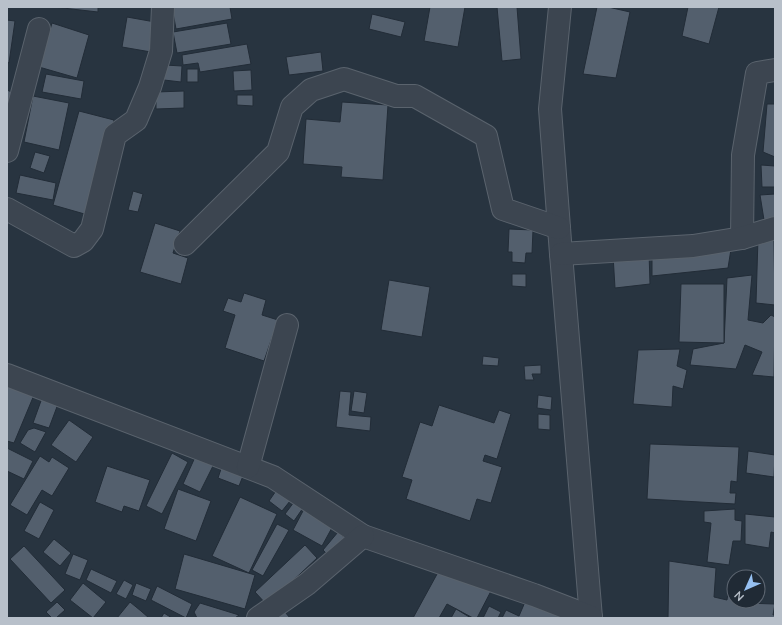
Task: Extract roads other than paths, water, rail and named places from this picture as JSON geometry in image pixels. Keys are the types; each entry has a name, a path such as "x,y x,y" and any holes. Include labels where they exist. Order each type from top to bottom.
{"street":[{"path":"7,209 74,246 83,241 92,229 115,135 136,120 150,87 161,51 163,7"},
{"path":"7,375 273,477 363,536 423,558 534,595 591,618 560,254 550,109 560,7"},
{"path":"7,151 39,29"},
{"path":"742,238 743,155 757,73 775,70"},
{"path":"185,244 278,152 292,107 311,90 344,79 396,96 415,96 486,136 503,209 559,228"},
{"path":"560,254 693,246 742,238 775,228"},
{"path":"248,467 287,325"},
{"path":"258,618 307,584 363,536"}]}
